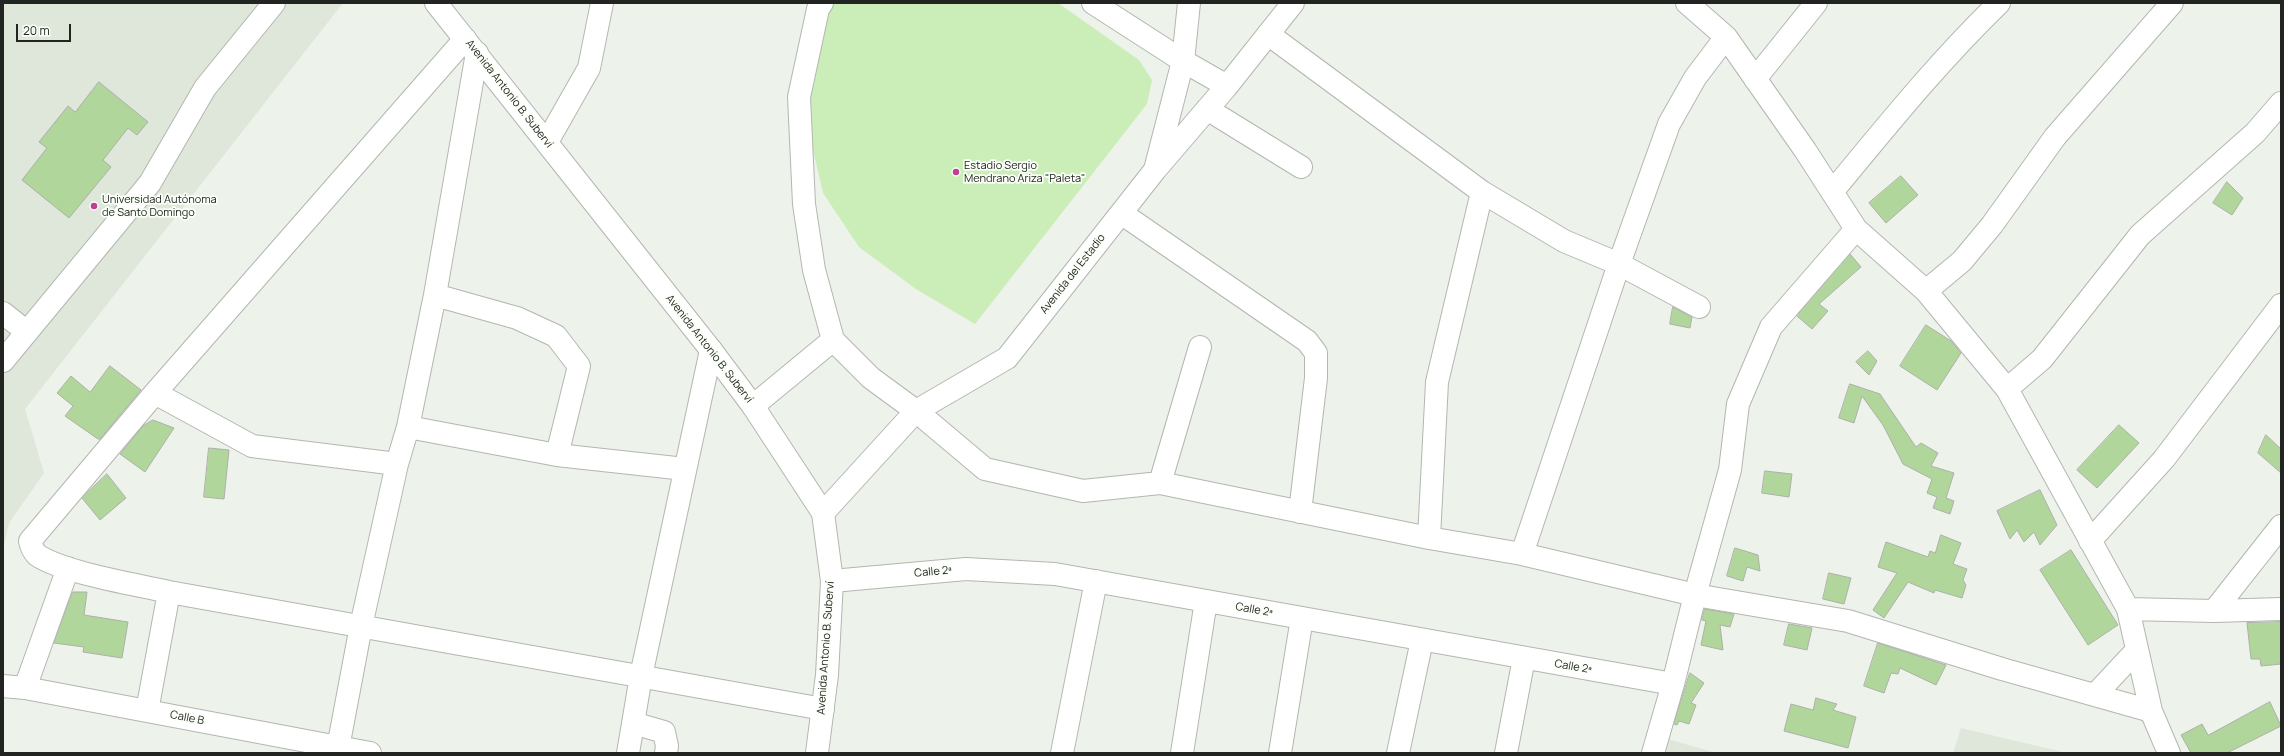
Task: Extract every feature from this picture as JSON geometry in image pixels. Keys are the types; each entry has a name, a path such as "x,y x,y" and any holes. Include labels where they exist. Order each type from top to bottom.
{"street":[{"path":"3,361 150,183 205,88 274,3"},
{"name":"Avenida Antonio B. Suberví","path":"436,3 711,350 753,406 823,513 832,581 827,675 817,753"},
{"path":"547,142 589,68 602,3"},
{"path":"822,3 818,9 799,97 804,204 814,270 833,340 871,378 916,411 985,469 1083,491 1160,483 1429,538 1522,554 1694,595 1848,621 2002,669 2151,711"},
{"path":"1093,3 1183,61 1226,86"},
{"path":"1155,170 1183,61 1189,3"},
{"name":"Avenida del Estadio","path":"823,513 916,411 1007,358 1155,170 1207,109 1293,3"},
{"path":"1687,3 1726,37 1856,229 1926,291 2006,389 2128,609 2151,711 2169,753"},
{"path":"1755,79 1816,3"},
{"path":"1832,192 1920,86 1969,32 1999,3"},
{"path":"1926,291 1962,261 1992,225 2055,137 2152,23 2172,3"},
{"path":"1268,34 1482,192 1564,241 1619,264 1699,307"},
{"path":"1522,554 1619,264 1669,124 1695,78 1726,37"},
{"path":"338,750 361,626 397,464 408,427 435,294 471,46"},
{"path":"471,46 155,393 30,541 32,548 37,554 68,568 169,592 823,709"},
{"path":"2006,389 2042,359 2140,235 2255,133 2281,103"},
{"path":"1207,109 1300,167"},
{"path":"1429,538 1437,382 1482,192"},
{"path":"1121,213 1307,341 1316,353 1316,378 1300,512"},
{"path":"1653,753 1673,684 1694,595 1730,470 1738,404 1771,328 1856,229"},
{"path":"435,294 517,318 556,336 579,366 557,455"},
{"path":"2090,541 2164,459 2281,305"},
{"path":"3,313 26,332"},
{"path":"753,406 833,340"},
{"path":"1160,483 1200,347"},
{"path":"628,753 641,676 711,350"},
{"path":"155,393 252,446 397,464"},
{"path":"408,427 557,455 685,469"},
{"path":"2214,611 2281,526"},
{"path":"25,688 68,568"},
{"name":"Calle 2ª","path":"832,581 966,569 1055,574 1673,684"},
{"path":"1062,753 1096,581"},
{"path":"147,711 169,592"},
{"path":"1182,753 1206,601"},
{"path":"2128,609 2214,611 2281,610"},
{"path":"1280,753 1302,618"},
{"path":"1398,753 1422,640"},
{"path":"2095,695 2137,650"},
{"path":"1506,753 1524,658"},
{"name":"Calle B","path":"3,686 25,688 147,711 338,750 370,753"},
{"path":"633,723 664,732 667,746 666,753"}],"shaded area":[{"name":"Universidad Autónoma de Santo Domingo","path":"3,3 343,3 25,409 44,473 9,523 3,549"},
{"path":"1961,728 2067,753 1953,753"},
{"path":"1668,739 1716,753 1665,753"}],"green space":[{"name":"Estadio Sergio Mendrano Ariza \"Paleta\"","path":"832,3 1058,3 1139,60 1152,80 1147,104 975,324 916,289 859,247 823,193 813,150 809,105 824,14"}],"building":[{"path":"99,82 148,122 137,135 128,128 103,160 111,167 69,218 22,180 47,148 39,142 68,106 75,112"},
{"path":"1901,176 1918,195 1886,223 1869,203"},
{"path":"2227,182 2243,198 2232,215 2213,203"},
{"path":"1850,254 1861,267 1819,304 1828,311 1812,329 1797,316"},
{"path":"1673,307 1692,317 1690,328 1670,324"},
{"path":"1926,325 1951,341 1961,353 1937,390 1900,366"},
{"path":"1868,351 1877,361 1869,375 1856,362"},
{"path":"110,366 141,390 100,439 98,439 65,416 73,406 57,393 71,376 90,392"},
{"path":"1850,384 1880,394 1916,447 1921,443 1938,453 1931,466 1954,473 1946,498 1954,501 1950,514 1933,508 1937,497 1927,493 1932,479 1903,464 1883,425 1862,396 1854,423 1839,418"},
{"path":"153,420 174,428 145,472 120,454 143,426"},
{"path":"2119,425 2139,443 2097,488 2077,470"},
{"path":"2266,435 2281,449 2281,473 2258,453"},
{"path":"209,448 229,450 224,499 204,497"},
{"path":"1765,471 1792,474 1789,497 1762,493"},
{"path":"107,474 126,498 100,520 82,498"},
{"path":"2040,490 2057,525 2040,545 2034,532 2024,542 2017,530 2010,539 1997,511"},
{"path":"1941,535 1961,543 1953,564 1967,569 1963,580 1966,585 1962,598 1935,590 1934,593 1908,582 1884,618 1873,610 1897,573 1878,567 1886,542 1928,557 1930,551 1935,553"},
{"path":"1735,548 1758,555 1760,571 1747,567 1743,581 1727,576"},
{"path":"2071,550 2118,625 2088,645 2040,570"},
{"path":"1829,573 1851,578 1844,604 1823,599"},
{"path":"73,592 87,592 84,615 128,622 122,658 83,652 84,647 54,643"},
{"path":"1705,609 1734,614 1730,627 1720,625 1723,650 1701,645 1706,621 1702,620"},
{"path":"2281,622 2281,664 2261,666 2260,659 2251,659 2247,623"},
{"path":"1789,624 1812,628 1807,650 1784,645"},
{"path":"1878,643 1946,665 1936,685 1900,668 1898,674 1891,673 1884,693 1864,686"},
{"path":"1690,673 1704,683 1691,703 1696,705 1689,724 1679,721 1677,725 1674,724"},
{"path":"1816,698 1837,704 1833,710 1856,717 1848,748 1784,731 1791,704 1813,710"},
{"path":"2270,702 2281,726 2227,753 2191,753 2181,735 2202,724 2208,735"}],"place":[{"name":"Estadio Sergio Mendrano Ariza \"Paleta\"","path":"956,172"},
{"name":"Universidad Autónoma de Santo Domingo","path":"94,206"}]}
